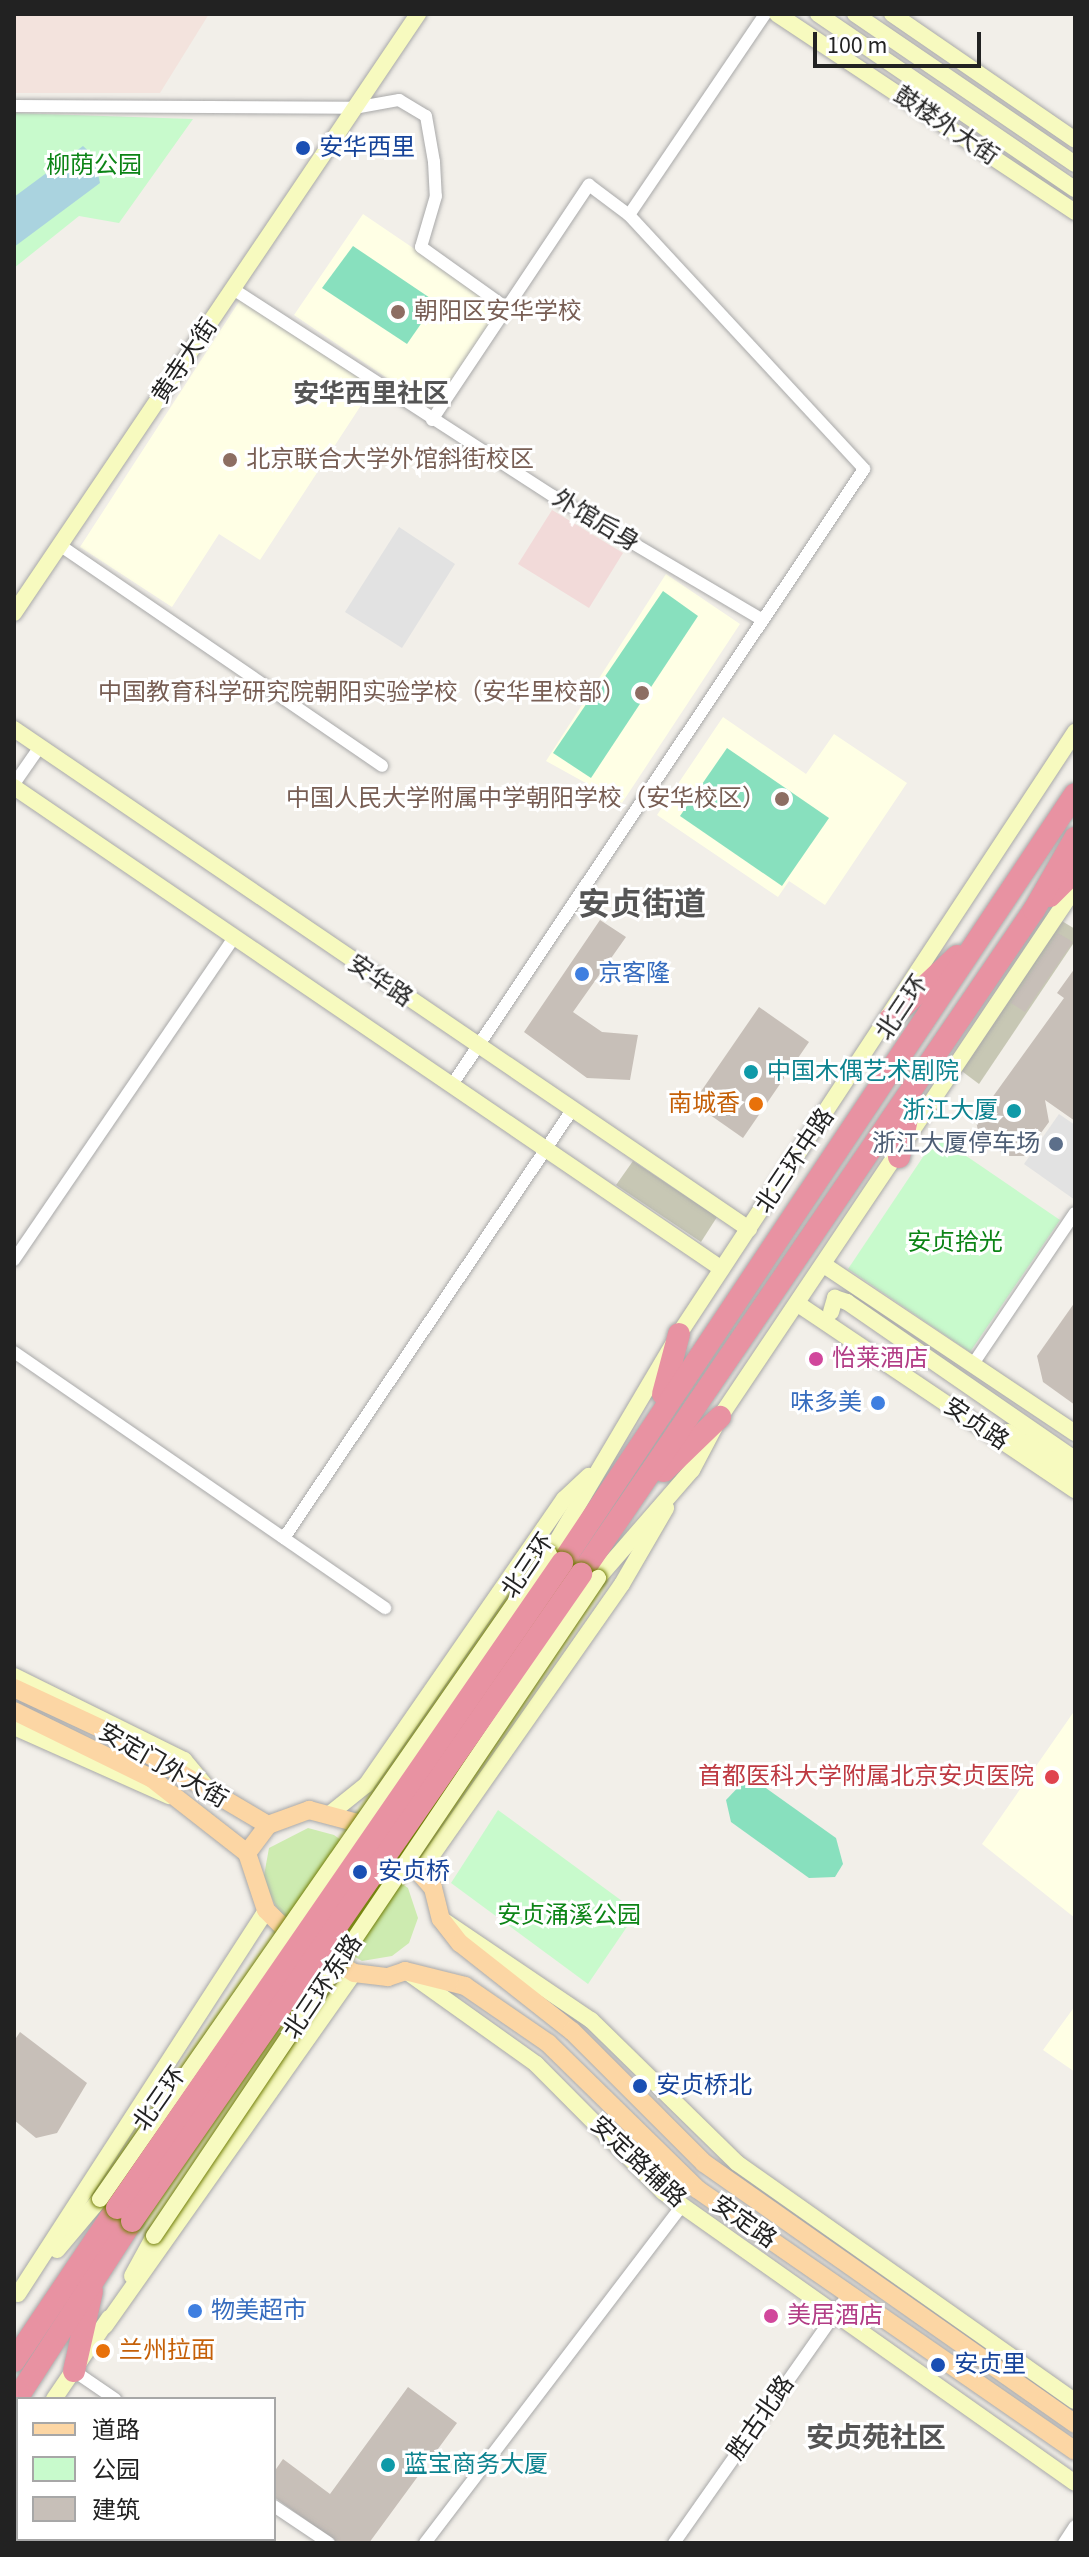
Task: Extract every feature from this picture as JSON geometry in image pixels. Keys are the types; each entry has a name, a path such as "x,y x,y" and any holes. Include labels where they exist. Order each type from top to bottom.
{"highway":[{"name":"北三环","path":"572,1567 651,1427 1075,794"},
{"name":"北三环","path":"14,2361 116,2210 572,1567 646,1482 1034,910 1075,838"},
{"path":"1034,910 1075,871"},
{"path":"890,1019 978,936"},
{"path":"899,1157 913,1085"},
{"path":"651,1427 677,1357 679,1334"},
{"path":"646,1482 720,1417"},
{"name":"北三环","path":"18,2397 96,2275 116,2210"},
{"path":"74,2371 96,2275"}],"main road":[{"name":"安定门外大街","path":"14,1688 119,1737 218,1800 268,1825"},
{"name":"安定门外大街","path":"14,1711 119,1761 183,1802 247,1853"},
{"path":"354,1973 266,1910 247,1853 268,1825 289,1813 331,1813 354,1822 421,1871"},
{"name":"安定路","path":"421,1871 433,1888 441,1919 456,1938 572,2031 704,2163 1075,2424"},
{"name":"安定路","path":"354,1973 388,1977 405,1971 431,1974 465,1986 548,2043 697,2189 1075,2451"}],"street":[{"name":"黄寺大街","path":"14,613 418,14"},
{"path":"629,215 765,14"},
{"name":"鼓楼外大街","path":"777,14 1075,212"},
{"name":"鼓楼外大街","path":"818,14 1075,189"},
{"name":"鼓楼外大街","path":"855,14 1075,164"},
{"path":"865,14 894,16 1075,140"},
{"path":"14,106 354,108 399,100 426,116 436,196 421,247 508,309"},
{"path":"432,420 589,185 629,215 864,469 452,1085"},
{"name":"外馆后身","path":"233,289 432,420 761,619"},
{"path":"61,546 382,766"},
{"name":"安华路","path":"14,729 749,1229"},
{"name":"北三环中路","path":"572,1567 602,1464 679,1334 890,1019 1075,732"},
{"path":"14,786 39,748"},
{"name":"安华路","path":"14,786 722,1269"},
{"path":"421,1871 622,1584 692,1470 720,1417 899,1157 1075,888"},
{"path":"14,1260 234,937"},
{"path":"284,1538 572,1110"},
{"path":"973,1364 1075,1213"},
{"name":"安贞路","path":"824,1265 1075,1433"},
{"path":"831,1312 835,1298 853,1306 900,1315"},
{"name":"安贞路","path":"801,1299 831,1312 1049,1466 1075,1490"},
{"name":"安贞路","path":"801,1299 1049,1466 1075,1476"},
{"name":"安贞路","path":"853,1306 1075,1459"},
{"path":"14,1352 385,1608"},
{"path":"1041,1410 1053,1444"},
{"path":"331,1813 366,1785 564,1499 602,1464"},
{"path":"16,2297 116,2210 572,1567 692,1470"},
{"name":"北三环东路","path":"55,2397 105,2326 154,2236 572,1567"},
{"path":"14,1676 95,1711 184,1760 218,1800"},
{"path":"14,1727 183,1802"},
{"path":"16,2297 266,1910"},
{"path":"441,1919 556,1991 737,2163 852,2241 1075,2401"},
{"name":"安定路辅路","path":"405,1971 536,2064 682,2206 1075,2483"},
{"path":"105,2326 354,1973"},
{"path":"425,2543 682,2206"},
{"path":"852,2241 874,2281"},
{"name":"胜古北路","path":"674,2543 849,2294"},
{"path":"74,2371 112,2397"},
{"path":"276,2507 329,2543"},
{"path":"1064,2543 1075,2526"}],"shaded area":[{"path":"14,14 209,14 160,93 14,93"},
{"name":"朝阳区安华学校","path":"363,214 503,309 434,410 294,315"},
{"name":"北京联合大学外馆斜街校区","path":"242,297 373,387 260,560 219,534 172,607 80,547"},
{"path":"552,510 623,553 589,608 518,564"},
{"path":"399,527 455,564 402,648 345,612"},
{"name":"中国教育科学研究院朝阳实验学校（安华里校部）","path":"666,574 740,624 622,803 546,761"},
{"name":"中国人民大学附属中学朝阳学校（安华校区）","path":"723,717 806,774 834,734 907,783 825,905 789,881 778,897 657,815"},
{"path":"1057,918 1075,929 1075,941 979,1084 955,1066"},
{"name":"浙江大厦停车场","path":"1059,1114 1075,1125 1075,1200 1024,1164"},
{"path":"633,1161 717,1217 701,1242 616,1185"},
{"name":"首都医科大学附属北京安贞医院","path":"1075,1710 1075,1918 982,1844"},
{"path":"1075,2006 1075,2072 1043,2050"}],"green space":[{"name":"柳荫公园","path":"14,113 193,119 119,223 79,216 14,268"},
{"path":"353,246 436,302 407,344 322,288"},
{"path":"663,591 698,616 591,778 553,753"},
{"path":"727,748 829,818 782,886 680,816"},
{"name":"安贞拾光","path":"937,1136 1060,1220 970,1352 848,1269"},
{"path":"745,1780 759,1783 836,1838 843,1864 835,1877 809,1878 731,1822 726,1800"},
{"name":"安贞涌溪公园","path":"498,1810 637,1912 588,1984 451,1883"},
{"path":"308,1828 334,1835 408,1888 418,1918 409,1943 392,1956 362,1961 279,1912 263,1881 269,1848"}],"water":[{"path":"83,146 94,156 100,183 14,247 14,197"}],"building":[{"name":"京客隆","path":"600,920 626,937 573,1012 602,1032 638,1035 630,1080 587,1078 524,1032"},
{"path":"1058,933 1073,942 1025,1012 1011,1003"},
{"path":"1075,968 1075,1121 1045,1100 1049,1122 1024,1156 1007,1156 979,1138 976,1120 1064,998 1057,993"},
{"name":"中国木偶艺术剧院","path":"759,1007 809,1042 743,1138 693,1103"},
{"path":"1075,1302 1075,1405 1043,1382 1037,1356"},
{"path":"20,2032 87,2083 57,2133 36,2138 14,2120 14,2041"},
{"name":"蓝宝商务大厦","path":"408,2387 457,2423 369,2543 338,2543 276,2498 276,2469 283,2459 330,2494"}],"place":[{"name":"安华西里","path":"303,148"},
{"name":"朝阳区安华学校","path":"398,312"},
{"name":"北京联合大学外馆斜街校区","path":"230,460"},
{"name":"中国教育科学研究院朝阳实验学校（安华里校部）","path":"642,693"},
{"name":"中国人民大学附属中学朝阳学校（安华校区）","path":"782,799"},
{"name":"京客隆","path":"582,974"},
{"name":"中国木偶艺术剧院","path":"751,1072"},
{"name":"南城香","path":"756,1104"},
{"name":"浙江大厦","path":"1014,1111"},
{"name":"浙江大厦停车场","path":"1056,1144"},
{"name":"怡莱酒店","path":"816,1359"},
{"name":"味多美","path":"878,1403"},
{"name":"首都医科大学附属北京安贞医院","path":"1052,1777"},
{"name":"安贞桥","path":"360,1872"},
{"name":"安贞桥北","path":"640,2086"},
{"name":"物美超市","path":"195,2311"},
{"name":"美居酒店","path":"771,2316"},
{"name":"兰州拉面","path":"103,2351"},
{"name":"安贞里","path":"938,2365"},
{"name":"蓝宝商务大厦","path":"388,2465"}],"district":[{"name":"安华西里社区","path":"371,394"},
{"name":"安贞街道","path":"642,905"},
{"name":"安贞苑社区","path":"876,2438"}]}
